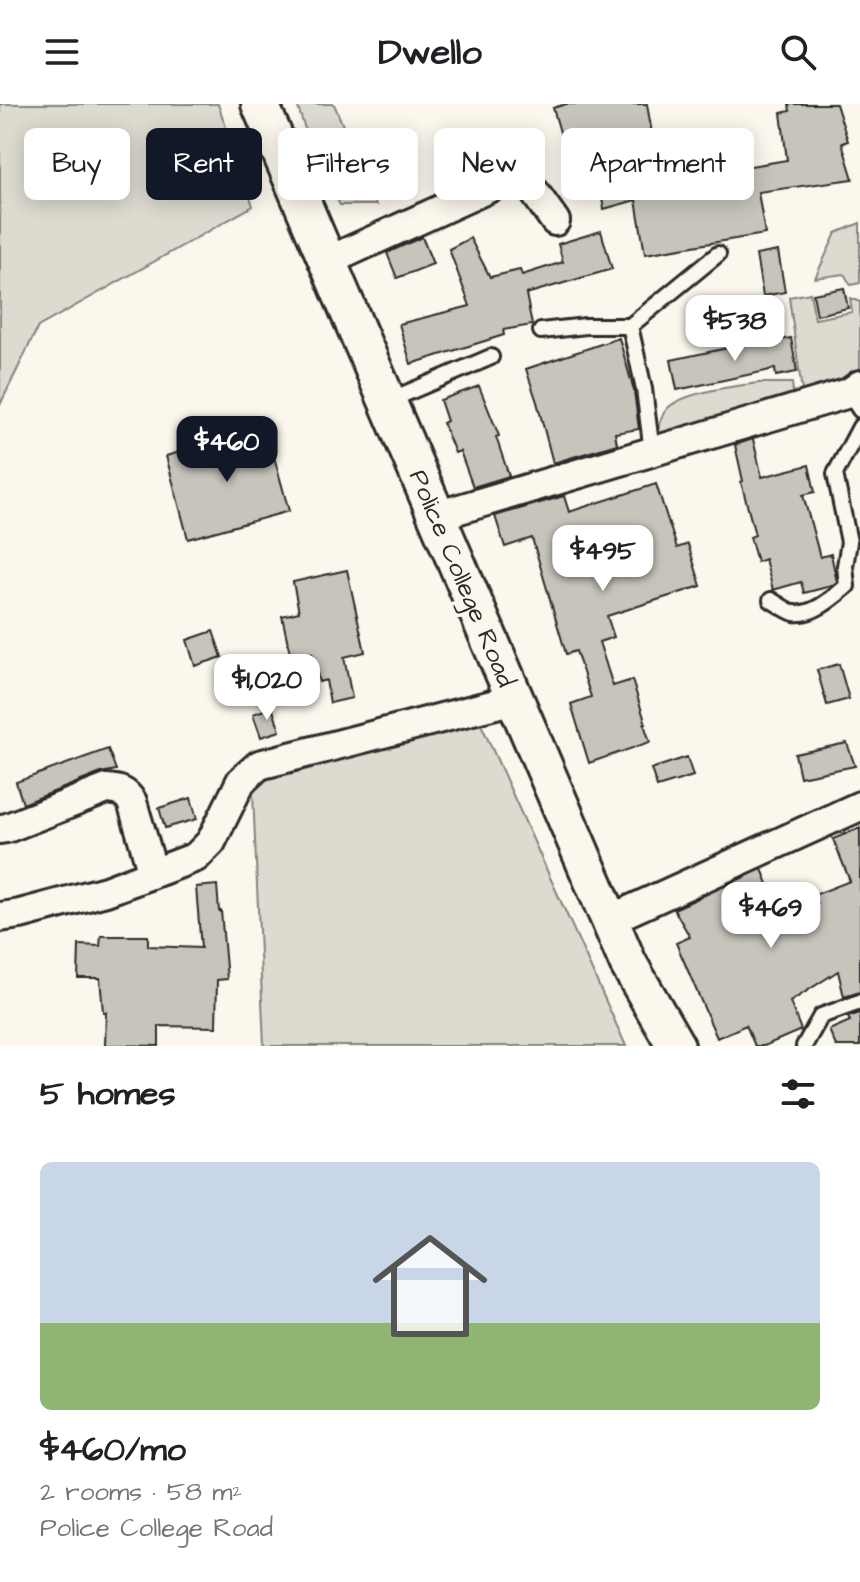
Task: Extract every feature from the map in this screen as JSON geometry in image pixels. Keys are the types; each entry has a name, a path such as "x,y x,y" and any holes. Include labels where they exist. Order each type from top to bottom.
{"street":[{"name":"Police College Road","path":"260,104 609,920 628,963 672,1044"},
{"path":"328,261 515,176 526,180 555,221"},
{"path":"436,516 856,396"},
{"path":"0,917 106,891 196,857 211,842 241,781 259,765 515,699"},
{"path":"0,829 107,789 118,790 126,793 132,802 153,873"},
{"path":"609,920 860,806"}],"lane":[{"path":"541,331 586,326 630,326 718,254"},
{"path":"630,326 644,389 652,452"},
{"path":"387,401 491,357"},
{"path":"771,600 795,613 811,611 847,586 845,566 849,542 835,474 860,427"},
{"path":"804,1046 821,1016 860,1002"}],"shaded area":[{"path":"0,104 218,104 226,128 146,128 146,200 251,200 253,206 38,327 0,405"},
{"path":"297,104 334,104 344,128 305,128"},
{"path":"338,200 374,200 376,205 340,205"},
{"path":"860,223 860,283 851,285 844,274 815,278 836,233"},
{"path":"810,293 815,319 852,312 850,298 860,302 860,368 826,391 803,399 789,297"},
{"path":"759,383 792,383 794,400 656,440 662,416 673,404 710,391"},
{"path":"481,724 626,1046 264,1046 253,793 273,773"}],"building":[{"path":"566,104 647,104 651,128 561,128 561,136 553,108"},
{"path":"789,104 836,104 848,141 842,143 853,179 758,192 765,234 645,254 636,200 754,200 754,165 787,160 781,113 790,111"},
{"path":"602,200 636,200 604,209"},
{"path":"601,231 612,269 526,294 532,325 503,330 504,335 411,364 399,324 470,306 449,249 470,238 490,277 520,270 522,275 563,262 558,244"},
{"path":"422,237 433,264 397,278 387,253"},
{"path":"778,251 785,292 763,296 756,255"},
{"path":"844,288 848,308 817,315 813,294"},
{"path":"619,338 634,391 639,429 615,433 617,444 553,463 526,369"},
{"path":"791,338 797,372 776,376 775,369 677,390 671,360 760,341 760,344"},
{"path":"479,386 499,436 496,437 509,476 473,487 460,451 455,453 443,423 447,421 440,400"},
{"path":"266,428 289,511 188,539 166,456"},
{"path":"753,439 762,477 809,465 815,492 803,495 820,557 831,554 837,582 831,586 804,593 801,582 773,590 765,559 757,562 750,537 755,535 735,445"},
{"path":"656,484 677,548 688,544 701,586 607,616 614,637 599,642 613,686 632,680 650,742 589,763 571,704 591,697 576,651 566,654 532,538 505,547 495,516 564,496 569,512"},
{"path":"347,570 365,652 344,657 352,698 330,703 326,680 319,682 312,653 291,658 282,616 299,612 293,582"},
{"path":"213,631 222,657 195,666 187,640"},
{"path":"839,664 849,699 827,705 817,670"},
{"path":"272,707 280,731 261,737 253,714"},
{"path":"847,743 855,766 800,777 795,754"},
{"path":"108,749 116,770 23,804 16,782"},
{"path":"687,757 693,776 657,787 651,769"},
{"path":"191,798 197,819 165,828 159,808"},
{"path":"860,828 860,992 844,997 838,971 790,1002 801,1030 764,1046 755,1046 746,1025 717,1038 676,943 690,937 674,909 762,869 782,918 818,904 814,895 850,881 833,839"},
{"path":"217,885 227,979 217,980 216,1027 159,1026 159,1046 105,1045 106,1012 103,1012 100,978 78,978 79,945 100,946 101,936 148,936 148,946 201,948 196,887"},
{"path":"860,1013 860,1046 836,1046 829,1030"}]}
